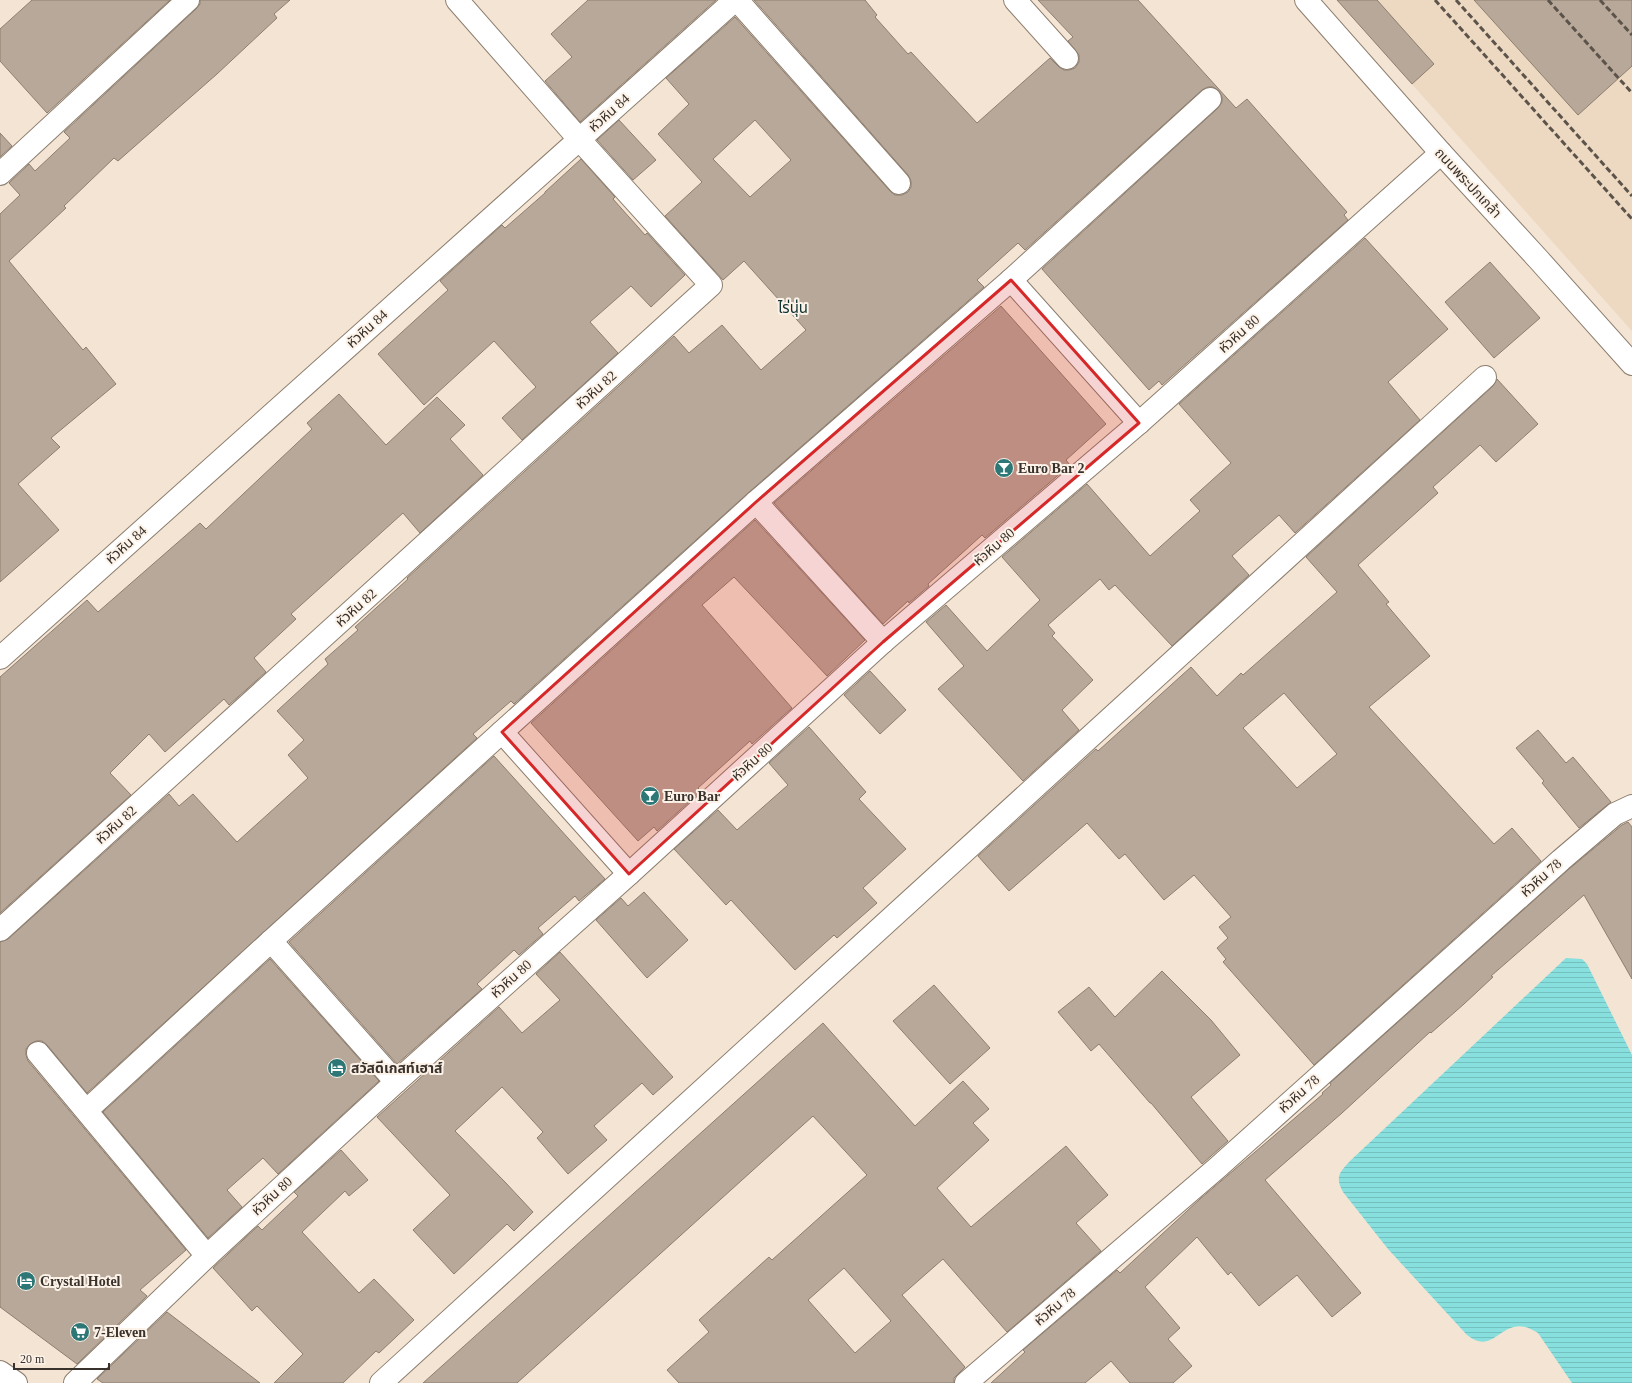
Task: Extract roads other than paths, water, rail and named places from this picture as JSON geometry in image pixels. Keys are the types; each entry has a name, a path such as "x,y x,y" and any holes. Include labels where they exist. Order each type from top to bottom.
{"street":[{"path":"0,174 188,0"},
{"path":"457,0 578,139"},
{"path":"736,0 899,183"},
{"name":"หัวหิน 84","path":"0,658 578,139 736,0"},
{"path":"1015,0 1067,58"},
{"name":"ถนนพระปกเกล้า","path":"1306,0 1441,153 1632,364"},
{"path":"87,1110 271,941 756,502 1011,280 1210,99"},
{"name":"หัวหิน 82","path":"0,930 712,285 578,139"},
{"name":"หัวหิน 80","path":"74,1383 207,1256 396,1082 629,874 883,642 1139,423 1441,153"},
{"path":"1011,280 1139,423"},
{"path":"381,1383 1485,376"},
{"path":"756,502 883,642"},
{"path":"502,732 629,874"},
{"name":"หัวหิน 78","path":"966,1383 1217,1168 1561,860 1615,814 1632,806"},
{"path":"271,941 396,1082"},
{"path":"38,1053 207,1256"},
{"path":"0,1372 16,1383"}],"water":[{"path":"1566,958 1582,959 1587,964 1632,1055 1632,1383 1572,1383 1538,1333 1527,1328 1518,1326 1511,1328 1485,1342 1477,1341 1467,1335 1388,1249 1343,1192 1339,1183 1339,1175 1350,1161"}],"railway":[{"path":"1435,0 1632,219"},
{"path":"1456,0 1632,196"},
{"path":"1548,0 1632,93"},
{"path":"1600,0 1632,35"}],"place":[{"name":"Euro Bar 2","path":"1004,468"},
{"name":"Euro Bar","path":"650,796"},
{"name":"สวัสดีเกสท์เฮาส์","path":"337,1068"},
{"name":"Crystal Hotel","path":"26,1281"},
{"name":"7-Eleven","path":"80,1332"}],"district":[{"name":"ไร่นุ่น","path":"793,308"}]}
